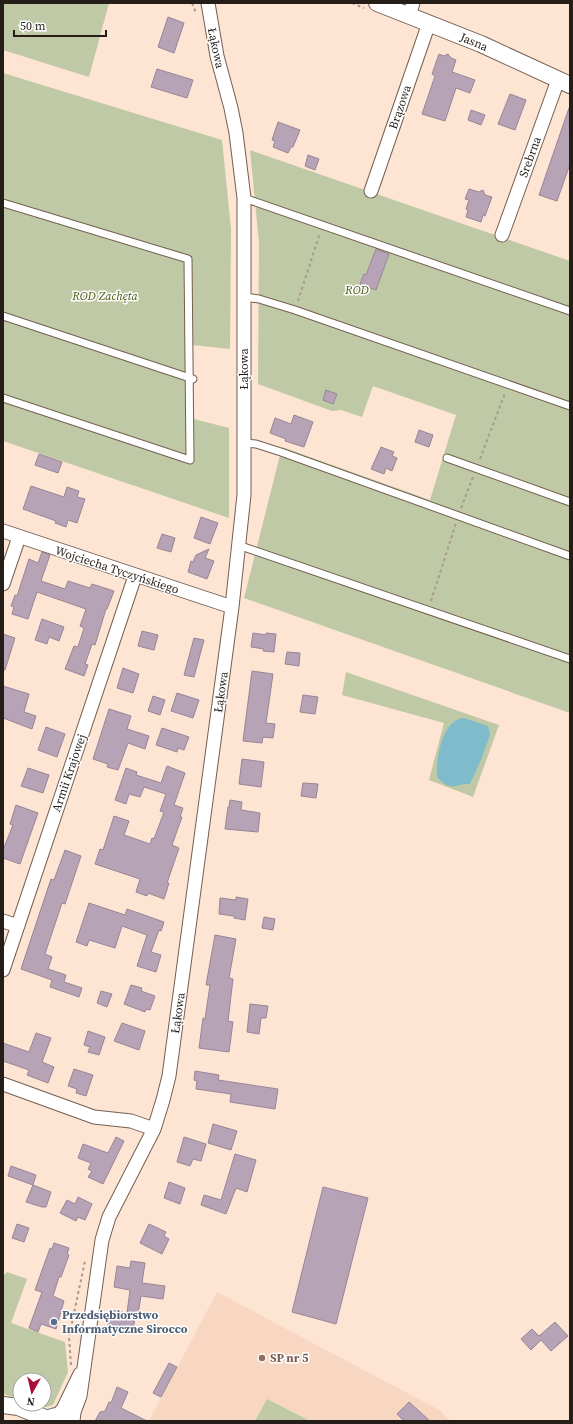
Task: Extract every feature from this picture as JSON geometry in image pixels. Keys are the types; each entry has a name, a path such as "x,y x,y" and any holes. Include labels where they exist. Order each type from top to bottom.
{"street":[{"name":"Łąkowa","path":"59,1419 77,1366 102,1240 109,1217 154,1129 163,1100 172,1054 232,607 244,495 244,198 236,133 217,56 208,3"},
{"name":"Jasna","path":"377,3 411,9 429,23 481,44 564,82"},
{"name":"Brązowa","path":"371,191 429,23"},
{"name":"Srebrna","path":"502,235 564,82"},
{"name":"Wojciecha Tyczyńskiego","path":"3,531 232,607"},
{"path":"3,584 19,537"},
{"name":"Armii Krajowej","path":"3,970 136,576"},
{"path":"3,921 18,926"},
{"path":"3,1084 94,1117 131,1121 154,1129"},
{"path":"3,1405 18,1406 59,1419"},
{"path":"3,1410 13,1416 27,1421"}],"lane":[{"path":"244,198 570,311"},
{"path":"3,203 188,259 191,378 190,460 3,398"},
{"path":"244,297 259,299 295,310 570,406"},
{"path":"3,316 191,378"},
{"path":"244,443 256,444 281,452 570,556"},
{"path":"446,458 570,502"},
{"path":"238,545 570,659"}],"path":[{"path":"192,3 197,15"},
{"path":"295,310 322,225"},
{"path":"428,610 458,516 508,385"},
{"path":"77,1366 69,1337 86,1259"}],"shaded area":[{"name":"SP nr 5","path":"217,1292 441,1411 450,1421 149,1421"}],"green space":[{"path":"3,3 109,3 89,77 3,50"},
{"name":"ROD Zachęta","path":"3,73 222,140 231,229 230,349 193,345 194,419 229,428 229,518 3,441"},
{"name":"ROD","path":"250,150 570,261 570,713 244,598 282,447 430,500 456,415 373,386 362,417 341,410 332,411 258,384 259,243"},
{"path":"346,672 499,725 473,797 429,780 444,723 342,695"},
{"path":"7,1272 27,1279 11,1323 65,1342 68,1372 53,1405 52,1372 12,1372 12,1397 3,1394 3,1276"},
{"path":"267,1399 310,1421 255,1421"}],"water":[{"path":"464,718 488,726 490,735 470,784 450,786 446,785 437,777 439,751 450,725 456,720"}],"building":[{"path":"168,17 184,23 174,53 158,47"},
{"path":"439,54 444,56 448,54 451,58 456,60 452,72 475,80 470,93 456,88 445,121 422,114 435,76 432,74"},
{"path":"157,69 193,80 187,98 151,87"},
{"path":"510,94 526,100 515,130 498,124"},
{"path":"569,108 570,164 557,201 539,195"},
{"path":"471,110 485,115 481,125 468,120"},
{"path":"278,122 300,130 293,147 291,147 288,153 273,147 275,141 272,140"},
{"path":"308,155 319,159 315,170 305,166"},
{"path":"469,189 479,192 483,190 485,195 492,197 485,216 483,215 481,222 466,217 468,210 466,209 469,200 465,199"},
{"path":"376,249 389,254 376,290 360,284 364,274 366,275"},
{"path":"326,390 337,394 333,404 323,400"},
{"path":"294,415 313,422 304,447 285,441 286,439 270,433 275,418 291,424"},
{"path":"419,430 433,435 429,447 415,442"},
{"path":"381,447 394,452 392,456 397,458 392,471 386,468 384,474 371,469"},
{"path":"39,454 62,462 58,473 35,465"},
{"path":"31,486 64,497 67,487 79,491 77,497 85,499 77,523 68,520 66,527 55,523 56,521 23,509"},
{"path":"201,517 218,523 210,544 194,538"},
{"path":"162,534 175,538 171,552 157,548"},
{"path":"209,549 205,558 214,561 207,579 188,572 191,561 193,562 196,555"},
{"path":"42,552 50,555 41,581 65,589 68,581 90,588 92,584 114,591 106,609 95,645 92,644 85,664 88,665 84,676 65,669 74,646 78,647 84,628 80,626 86,609 37,592 28,619 12,614 14,607 11,606 15,595 17,596 29,559 38,563"},
{"path":"42,619 64,627 59,641 49,637 47,644 35,640"},
{"path":"142,631 158,635 154,650 138,646"},
{"path":"253,633 266,635 266,633 276,634 274,652 263,651 264,649 251,647"},
{"path":"3,634 15,638 5,670 3,670"},
{"path":"194,638 204,640 194,677 184,675"},
{"path":"287,652 300,653 299,666 285,664"},
{"path":"123,668 139,674 133,693 117,688"},
{"path":"252,671 273,674 266,723 275,724 273,738 263,737 262,743 243,741"},
{"path":"3,686 29,694 24,712 36,716 32,729 3,718"},
{"path":"177,693 199,700 193,718 171,711"},
{"path":"303,695 318,697 315,714 300,712"},
{"path":"153,696 165,700 160,715 148,711"},
{"path":"109,709 131,716 127,729 149,736 145,749 128,743 118,770 107,767 108,764 93,759"},
{"path":"46,727 65,734 57,757 38,750"},
{"path":"162,728 189,737 184,750 178,748 177,752 156,745"},
{"path":"242,759 264,762 261,787 239,784"},
{"path":"167,766 185,773 174,805 183,808 180,817 182,817 172,845 179,848 167,883 169,883 164,899 148,893 147,896 136,892 140,879 95,864 100,849 103,850 114,816 129,821 124,835 150,844 152,838 154,839 164,812 160,811 166,794 144,787 140,797 129,794 126,804 115,800 126,768 137,772 136,775 161,783"},
{"path":"28,768 49,775 43,793 21,786"},
{"path":"303,783 318,784 316,798 301,796"},
{"path":"230,800 242,802 241,810 260,813 258,832 225,829"},
{"path":"16,805 38,813 20,864 3,858 3,850 13,825 10,824"},
{"path":"65,850 81,856 65,904 62,903 45,954 52,957 48,969 66,975 64,982 82,988 79,997 50,987 52,980 21,969 51,879 54,880"},
{"path":"236,897 248,899 245,920 234,918 234,916 219,914 220,898 236,900"},
{"path":"89,903 125,915 127,909 164,922 161,931 159,930 151,952 161,955 156,972 137,966 147,935 122,926 115,948 89,940 87,946 76,942"},
{"path":"264,917 275,919 273,930 262,928"},
{"path":"215,935 236,939 229,978 233,979 228,1021 233,1022 229,1052 199,1048 203,1018 205,1019 210,985 206,985"},
{"path":"131,985 142,988 141,991 155,996 150,1010 146,1009 145,1012 124,1004"},
{"path":"101,991 112,994 107,1007 97,1003"},
{"path":"250,1004 268,1006 266,1018 261,1018 259,1034 247,1032"},
{"path":"122,1023 145,1031 139,1050 114,1041"},
{"path":"88,1031 105,1037 99,1055 88,1052 90,1047 84,1045"},
{"path":"36,1033 51,1038 42,1062 54,1067 48,1083 27,1075 29,1070 3,1061 3,1043 29,1052"},
{"path":"74,1069 93,1075 86,1096 76,1093 77,1089 68,1086"},
{"path":"195,1071 219,1075 218,1080 278,1089 275,1109 230,1102 231,1094 196,1089 197,1081 194,1080"},
{"path":"213,1124 237,1131 231,1150 208,1143"},
{"path":"116,1137 124,1141 103,1184 88,1177 92,1171 88,1169 91,1163 78,1158 83,1144 108,1153"},
{"path":"184,1137 206,1144 201,1161 193,1159 190,1166 177,1162"},
{"path":"235,1154 256,1160 247,1192 236,1188 226,1214 201,1205 204,1195 221,1200"},
{"path":"11,1166 36,1175 33,1185 8,1176"},
{"path":"169,1182 185,1188 180,1204 164,1198"},
{"path":"33,1185 51,1192 46,1207 26,1202"},
{"path":"323,1187 368,1198 336,1324 292,1312"},
{"path":"78,1197 92,1204 85,1220 78,1217 76,1221 60,1213 67,1200 75,1204"},
{"path":"17,1224 29,1228 24,1242 12,1238"},
{"path":"149,1224 166,1232 164,1236 169,1239 162,1254 140,1243"},
{"path":"54,1243 69,1248 67,1254 69,1255 61,1277 59,1277 53,1296 64,1301 56,1329 41,1324 38,1332 29,1328 42,1292 35,1290 50,1248 52,1249"},
{"path":"131,1261 145,1263 142,1283 165,1286 163,1299 141,1296 138,1315 135,1315 133,1333 112,1331 113,1326 108,1325 110,1310 127,1313 130,1290 114,1287 117,1266 130,1268"},
{"path":"555,1322 568,1336 551,1351 541,1340 531,1350 521,1339 532,1329 539,1336"},
{"path":"169,1363 177,1367 161,1397 153,1393"},
{"path":"117,1387 128,1392 121,1408 147,1421 95,1421 100,1412 105,1411 109,1402 111,1403"},
{"path":"409,1402 430,1421 404,1421 397,1414"}],"place":[{"name":"Przedsiębiorstwo Informatyczne Sirocco","path":"54,1322"},
{"name":"SP nr 5","path":"262,1358"}]}
